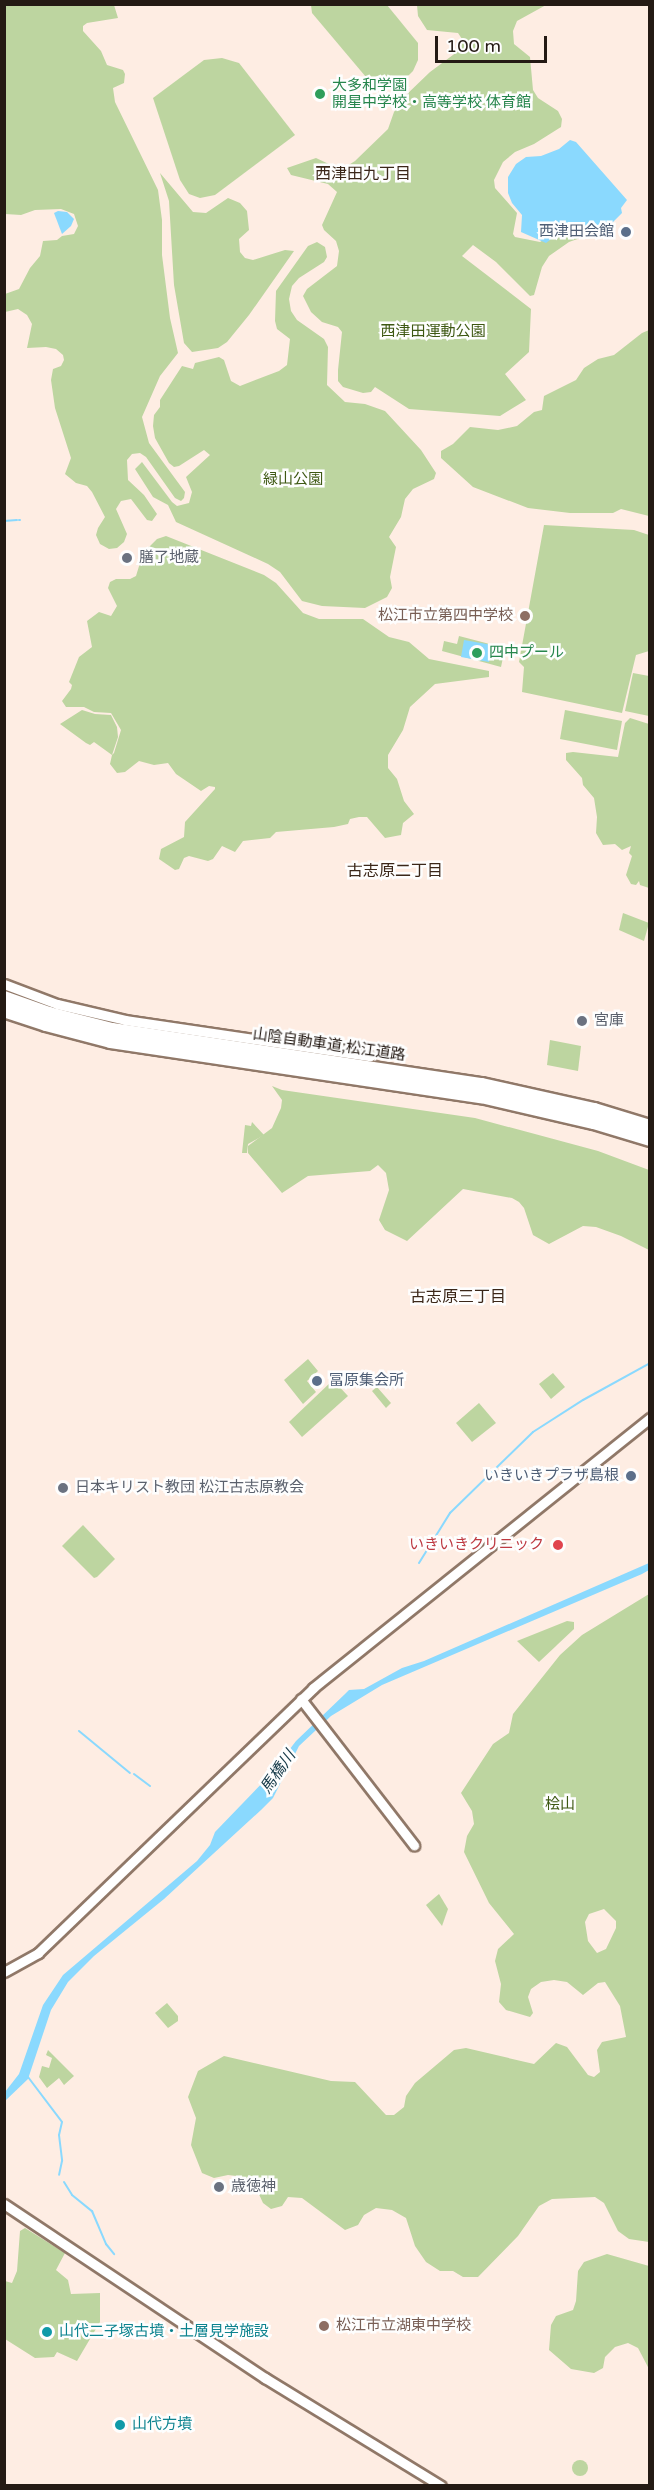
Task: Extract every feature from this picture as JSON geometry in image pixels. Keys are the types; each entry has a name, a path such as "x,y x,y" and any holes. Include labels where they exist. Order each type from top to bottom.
{"highway":[{"name":"山陰自動車道;松江道路","path":"4,998 49,1014 123,1032 415,1074 537,1096 650,1127"},
{"name":"山陰自動車道;松江道路","path":"4,1010 111,1041 481,1096 594,1122 650,1139"},
{"path":"481,1096 650,1148"},
{"path":"537,1096 602,1107 650,1119"}],"street":[{"path":"4,984 57,1004 125,1020 369,1056"},
{"path":"4,1972 38,1953 301,1699 418,1602 650,1418"},
{"path":"301,1699 414,1845"},
{"path":"4,2204 265,2378 441,2486"}],"green space":[{"path":"5,4 114,5 118,18 87,23 83,26 83,31 101,51 107,65 123,70 125,74 124,83 113,88 115,102 158,190 162,220 162,255 170,318 178,353 160,376 142,417 149,443 185,492 181,501 175,498 146,457 140,453 132,454 127,460 128,480 144,495 157,514 152,521 147,520 131,499 121,501 116,509 127,534 124,542 117,548 109,549 100,544 96,535 105,517 92,492 87,486 76,483 65,474 71,458 55,408 51,380 53,369 61,366 64,360 63,355 56,349 46,347 27,348 32,324 27,315 18,309 5,312 5,294 19,289 30,268 40,256 43,241 57,240 62,236 74,234 78,226 74,214 61,209 35,210 21,215 5,214"},
{"path":"311,5 387,5 418,43 418,60 413,71 403,81 391,87 371,83 312,13"},
{"name":"西津田運動公園","path":"417,5 546,5 517,21 513,31 514,44 530,57 533,90 538,98 558,111 562,119 561,127 534,144 515,152 503,162 494,180 495,188 517,213 513,234 515,237 540,242 560,230 575,226 592,227 592,232 569,242 549,256 542,267 534,295 530,296 496,262 473,245 462,256 531,309 529,352 505,374 526,400 500,416 409,409 375,387 371,392 363,393 343,387 338,381 342,332 338,327 322,322 311,312 303,296 307,289 337,266 339,251 336,241 322,225 337,192 328,184 291,175 287,168 316,158 333,166 347,166 355,161 388,129 394,112 404,97 430,72 461,49 462,39 458,33 427,30 418,16"},
{"path":"222,58 239,63 295,135 215,195 200,198 189,194 180,180 153,98 204,60"},
{"path":"160,173 193,212 206,213 228,198 240,203 247,211 249,230 239,239 240,252 245,258 253,260 285,250 294,251 249,315 227,342 218,348 192,352 184,343 174,285 169,201"},
{"name":"緑山公園","path":"317,242 325,247 327,257 324,262 299,278 292,286 289,299 291,311 297,320 324,339 328,347 327,385 345,402 365,404 385,411 421,450 436,473 434,479 413,489 405,499 401,517 389,537 396,547 390,577 392,588 387,597 365,608 322,606 302,601 280,572 268,564 176,522 168,505 153,497 135,469 142,462 172,502 177,506 189,503 192,492 186,477 210,455 204,450 179,466 174,467 169,463 155,438 153,426 154,415 160,407 160,400 182,366 193,369 195,363 219,357 224,360 231,381 240,386 279,371 287,365 290,339 277,329 276,291 308,246"},
{"path":"649,330 649,516 621,509 613,513 570,513 528,508 473,487 441,458 441,451 453,444 470,427 498,430 517,426 534,412 542,410 544,396 576,380 584,368 598,359 614,355"},
{"path":"544,525 634,530 649,535 649,651 636,655 622,713 522,692 524,667 519,662"},
{"path":"166,536 264,575 276,583 303,613 319,619 363,619 389,637 409,642 429,659 489,671 489,677 435,684 410,707 403,730 388,755 388,768 397,779 404,801 414,814 403,823 401,835 385,838 367,817 359,817 350,819 348,824 334,827 276,832 270,838 243,841 235,852 222,846 213,859 208,861 189,856 184,858 179,869 175,870 159,859 161,849 184,837 185,822 215,787 209,786 201,791 176,774 168,763 154,765 139,761 125,772 117,773 110,764 121,730 111,713 94,712 84,707 66,707 62,701 71,689 72,685 69,682 79,657 92,647 87,621 99,612 111,616 117,606 108,588 110,582 136,576 143,553 157,539"},
{"name":"四中プール","path":"459,636 505,648 501,667 442,651 444,641 457,644"},
{"path":"633,673 649,676 649,716 625,711"},
{"path":"82,710 111,715 117,727 118,737 112,755 94,742 90,745 86,743 60,724"},
{"path":"565,710 622,721 617,750 560,739"},
{"path":"630,718 649,724 649,888 640,885 639,881 636,885 631,884 626,875 632,856 629,853 631,846 622,850 615,844 603,845 596,833 597,817 594,798 583,785 582,778 566,760 566,753 573,752 618,757 625,723"},
{"path":"623,913 649,923 644,941 619,930"},
{"path":"550,1040 581,1046 578,1071 547,1065"},
{"path":"272,1086 282,1090 475,1118 598,1151 649,1170 649,1250 621,1236 596,1227 583,1226 549,1244 533,1235 524,1208 519,1202 512,1198 463,1189 407,1241 385,1230 379,1220 389,1190 386,1173 378,1165 370,1171 308,1176 282,1193 248,1153 248,1146 272,1128 281,1108 282,1100"},
{"path":"252,1122 264,1135 248,1144 247,1153 242,1153 245,1125 251,1126"},
{"path":"308,1359 318,1371 307,1381 316,1392 303,1404 284,1380"},
{"path":"553,1373 565,1387 551,1399 539,1384"},
{"path":"333,1380 348,1396 302,1437 289,1422"},
{"path":"377,1387 391,1403 386,1408 372,1391"},
{"path":"479,1403 496,1423 472,1442 456,1423"},
{"path":"83,1525 115,1559 94,1578 62,1546"},
{"name":"桧山","path":"649,1594 649,2242 629,2239 618,2231 604,2203 595,2197 552,2199 539,2206 518,2236 478,2277 463,2277 453,2271 440,2271 426,2262 415,2246 406,2218 392,2210 376,2208 364,2215 358,2225 345,2230 302,2198 288,2197 282,2206 271,2209 263,2203 257,2190 245,2177 228,2175 214,2178 202,2173 191,2145 196,2118 188,2097 198,2071 224,2056 331,2081 355,2082 386,2115 394,2115 404,2107 406,2096 415,2083 454,2050 466,2048 534,2064 556,2043 567,2047 588,2075 594,2077 600,2072 597,2050 602,2042 626,2037 620,2006 605,1982 598,1983 583,1995 567,1982 554,1980 541,1982 531,1989 528,1997 533,2013 530,2017 506,2010 499,2002 501,1984 495,1961 498,1949 514,1934 489,1903 464,1852 467,1836 474,1824 472,1811 461,1793 493,1744 509,1733 513,1714 560,1655 582,1635","holes":["604,1909 616,1921 616,1928 606,1949 597,1953 588,1941 585,1922 589,1914"]},
{"path":"567,1621 574,1622 574,1629 539,1662 517,1641"},
{"path":"439,1894 448,1909 442,1926 426,1905"},
{"path":"167,2003 178,2016 178,2021 168,2028 155,2013"},
{"path":"48,2050 74,2076 64,2085 59,2078 47,2088 39,2077 42,2066 49,2068 52,2058 46,2055"},
{"path":"25,2228 65,2253 56,2270 68,2280 71,2294 100,2293 100,2322 77,2361 57,2352 54,2357 35,2358 5,2339 5,2281 12,2283 17,2271 20,2231"},
{"path":"607,2254 649,2266 649,2369 638,2348 628,2343 615,2347 605,2357 603,2368 594,2373 571,2369 549,2350 551,2325 556,2316 573,2310 576,2301 578,2271 584,2262"},
{"path":"580,2460 588,2468 580,2476 572,2468"}],"water":[{"path":"570,140 576,142 627,200 621,208 622,213 610,225 596,229 577,228 562,231 546,243 521,232 522,215 512,203 508,193 508,177 516,164 526,157 541,156 559,149"},
{"path":"67,212 74,219 71,226 62,234 54,213"},
{"path":"464,640 492,645 489,662 461,657"},
{"name":"馬橋川","path":"649,1563 649,1570 642,1574 382,1685 331,1716 299,1746 273,1798 164,1899 94,1956 68,1982 51,2010 28,2079 5,2101 5,2092 19,2074 43,2005 63,1975 197,1861 210,1845 215,1832 270,1775 296,1741 349,1690 364,1689 402,1668 424,1661"}],"waterway":[{"path":"4,521 17,520"},
{"path":"419,1563 450,1513 533,1432 583,1400 650,1363"},
{"path":"79,1731 130,1773"},
{"path":"134,1774 150,1786"},
{"path":"28,2077 62,2122 59,2135 62,2161 59,2175"},
{"path":"64,2182 72,2195 92,2211 106,2244 114,2254"}],"place":[{"name":"大多和学園 開星中学校・高等学校 体育館","path":"320,94"},
{"name":"西津田会館","path":"626,232"},
{"name":"膳了地蔵","path":"127,558"},
{"name":"松江市立第四中学校","path":"525,616"},
{"name":"四中プール","path":"477,653"},
{"name":"宮庫","path":"582,1021"},
{"name":"冨原集会所","path":"317,1381"},
{"name":"いきいきプラザ島根","path":"631,1476"},
{"name":"日本キリスト教団 松江古志原教会","path":"63,1488"},
{"name":"いきいきクリニック","path":"558,1545"},
{"name":"歳徳神","path":"219,2187"},
{"name":"松江市立湖東中学校","path":"324,2326"},
{"name":"山代二子塚古墳・土層見学施設","path":"47,2332"},
{"name":"山代方墳","path":"120,2425"}],"district":[{"name":"西津田九丁目","path":"363,174"},
{"name":"古志原二丁目","path":"395,871"},
{"name":"古志原三丁目","path":"458,1297"}]}
